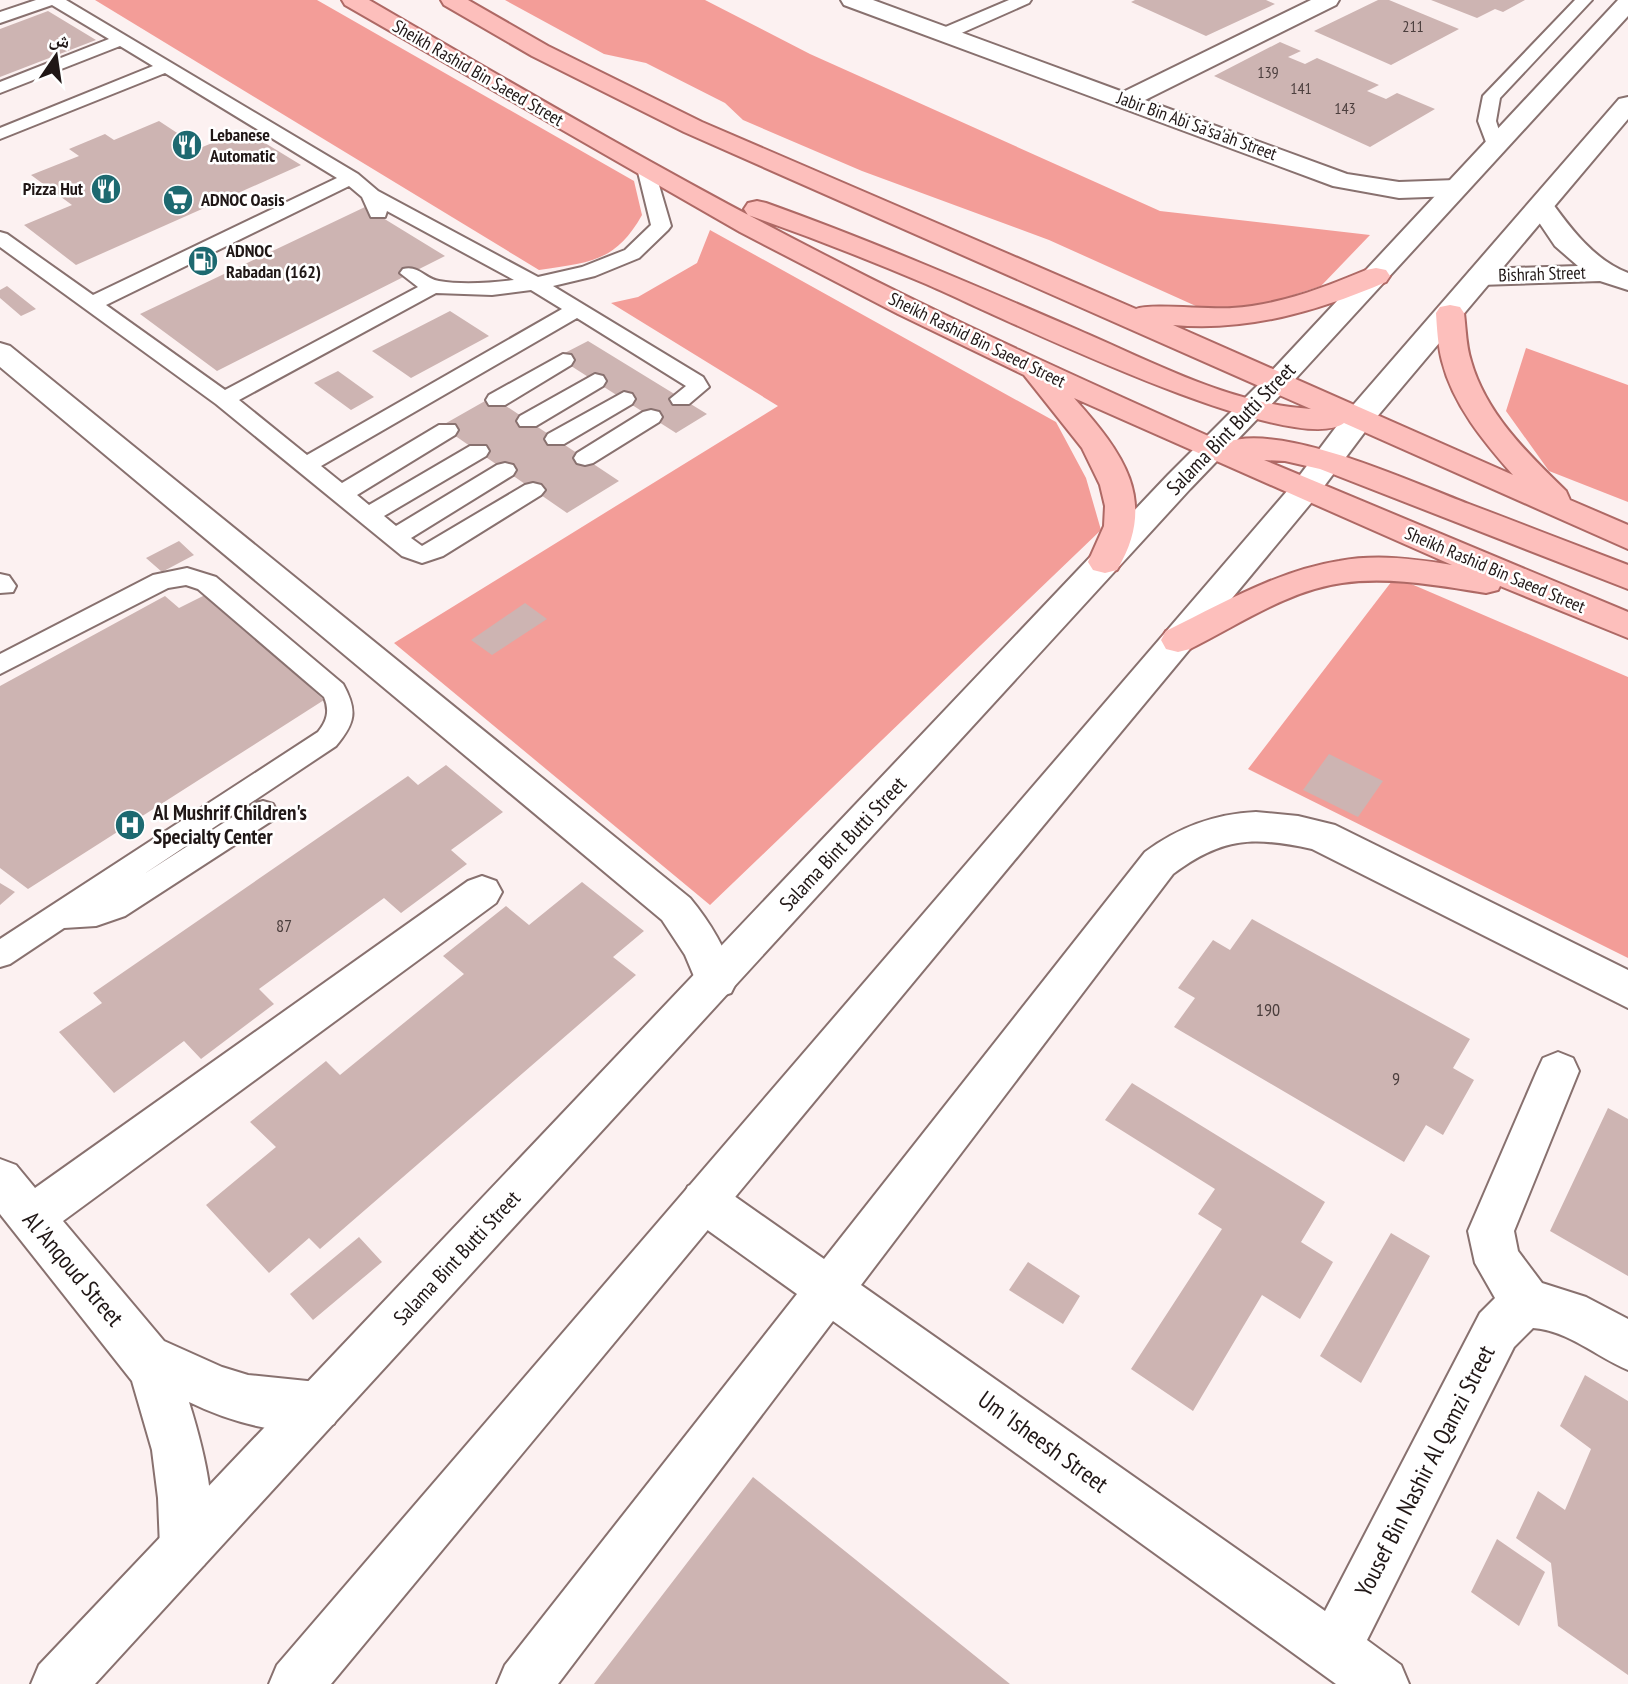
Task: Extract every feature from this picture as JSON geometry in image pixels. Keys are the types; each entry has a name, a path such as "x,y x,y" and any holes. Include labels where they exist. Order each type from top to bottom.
{"main road":[{"name":"Sheikh Rashid Bin Saeed Street","path":"353,0 647,172 810,258 1149,422 1212,448"},
{"path":"453,0 540,51 692,127 1115,310 1628,538"},
{"path":"647,172 838,237 1205,395 1306,419 1359,418"},
{"path":"1115,310 1170,317 1220,318 1261,314 1305,305 1376,276"},
{"path":"1450,313 1458,368 1475,404 1526,470 1575,516"},
{"path":"1027,364 1076,418 1107,466 1118,491 1120,526 1105,562"},
{"path":"1212,448 1285,451 1317,475 1628,578"},
{"name":"Sheikh Rashid Bin Saeed Street","path":"1317,475 1541,590 1628,626"},
{"path":"1178,640 1320,576 1354,570 1403,570 1541,590"}],"street":[{"name":"Jabir Bin Abi Sa'sa'ah Street","path":"852,0 1352,183 1399,190 1456,188"},
{"path":"1126,100 1328,0"},
{"name":"Salama Bint Butti Street","path":"58,1684 1250,407 1277,382 1628,3"},
{"path":"296,1684 1317,475 1359,418 1628,104"},
{"name":"Bishrah Street","path":"1541,206 1565,240 1615,277"},
{"name":"Bishrah Street","path":"1480,277 1615,277"},
{"path":"0,352 676,909 694,930 708,955 716,981"},
{"path":"524,1684 1159,863 1178,846 1230,827 1259,825 1321,836 1628,990"},
{"path":"31,1218 482,892"},
{"path":"1558,1071 1490,1231 1492,1253 1506,1278 1531,1305 1551,1308 1589,1323 1628,1346"},
{"name":"Al 'Anqoud Street","path":"0,1180 147,1358 161,1389 181,1466 186,1547"},
{"name":"Um 'Isheesh Street","path":"704,1201 1382,1684"},
{"name":"Yousef Bin Nashir Al Qamzi Street","path":"1334,1650 1497,1330 1513,1312 1531,1305"},
{"name":"Al 'Anqoud Street","path":"147,1358 217,1390 248,1400 317,1407"}],"lane":[{"path":"0,18 53,0 168,66 351,178 371,195 536,284 576,310 601,337 645,351 695,382 698,387 681,398"},
{"path":"942,35 1023,0"},
{"path":"1496,146 1486,126 1487,105 1492,96 1584,0"},
{"path":"0,88 122,40"},
{"path":"0,134 168,66"},
{"path":"224,399 432,287 492,289 536,284 588,271 632,254 661,226 647,172"},
{"path":"91,304 351,178"},
{"path":"371,195 379,215"},
{"path":"0,238 224,399 410,550 422,555 533,490"},
{"path":"410,273 432,287"},
{"path":"346,305 369,320"},
{"path":"306,465 576,310"},
{"path":"286,336 308,352"},
{"path":"624,363 645,351"},
{"path":"497,400 563,360"},
{"path":"654,381 674,369"},
{"path":"528,421 595,381"},
{"path":"556,439 624,399"},
{"path":"585,458 651,417"},
{"path":"343,493 447,430"},
{"path":"367,516 478,451"},
{"path":"396,537 505,470"},
{"path":"0,664 162,581 187,576 207,583 334,691 341,702 342,714 337,727 327,739 0,955"},
{"path":"0,648 66,612"},
{"path":"59,916 96,914 115,908 263,812"}],"shaded area":[{"path":"95,0 317,0 634,181 642,215 622,243 599,258 539,270"},
{"path":"505,0 705,0 810,54 1160,211 1370,235 1321,286 1242,312 1207,311 1049,240 862,171 743,120 725,103 646,63 604,54"},
{"path":"710,230 1056,422 1086,478 1101,530 710,905 394,643 778,406 611,303 638,297 697,263"},
{"path":"1526,348 1628,385 1628,502 1549,471 1506,411"},
{"path":"1395,577 1628,677 1628,958 1248,769"}],"building":[{"path":"1266,0 1275,4 1206,36 1131,2"},
{"path":"1378,0 1389,0 1459,29 1391,65 1314,31"},
{"path":"1431,0 1525,0 1503,12 1495,9 1477,18"},
{"path":"48,11 96,40 0,77 0,29"},
{"path":"1280,42 1301,51 1288,57 1305,64 1317,58 1379,85 1367,91 1386,99 1397,93 1435,109 1370,147 1214,76"},
{"path":"159,121 200,148 244,130 301,165 76,265 24,225 72,205 31,175 79,156 69,149 105,134 114,140"},
{"path":"365,207 445,256 217,371 140,314"},
{"path":"7,286 36,309 21,316 0,298 0,290"},
{"path":"450,311 489,336 411,378 372,351"},
{"path":"588,341 707,414 676,433 557,357"},
{"path":"338,371 374,397 351,410 314,383"},
{"path":"492,397 619,481 567,513 441,426"},
{"path":"179,541 194,555 162,572 146,558"},
{"path":"207,594 324,700 28,889 0,868 0,686 165,596 179,608"},
{"path":"525,603 547,619 492,655 471,640"},
{"path":"1329,754 1383,781 1358,817 1303,790"},
{"path":"446,765 503,812 451,850 467,864 401,913 384,898 259,989 274,1004 201,1059 184,1041 114,1093 59,1032 102,1003 93,993 408,776 418,785"},
{"path":"582,882 644,931 613,957 636,975 320,1249 309,1238 269,1273 206,1205 276,1147 250,1122 326,1061 340,1075 464,974 443,956 506,906 529,925"},
{"path":"0,883 15,892 0,905"},
{"path":"1252,919 1470,1039 1453,1068 1474,1080 1443,1135 1426,1125 1404,1162 1174,1027 1195,998 1178,988 1213,940 1230,950"},
{"path":"1132,1083 1325,1202 1301,1242 1333,1262 1300,1319 1262,1295 1193,1411 1131,1369 1222,1229 1198,1214 1215,1189 1105,1120"},
{"path":"1608,1108 1628,1119 1628,1276 1550,1231"},
{"path":"1391,1233 1430,1256 1361,1383 1320,1356"},
{"path":"359,1237 382,1262 313,1320 290,1294"},
{"path":"1028,1262 1080,1296 1063,1324 1009,1290"},
{"path":"1585,1375 1628,1401 1628,1675 1558,1626 1551,1563 1516,1538 1538,1491 1565,1510 1591,1449 1560,1426"},
{"path":"753,1477 1010,1684 594,1684"},
{"path":"1497,1539 1545,1572 1519,1626 1471,1592"}],"place":[{"name":"Lebanese Automatic","path":"187,145"},
{"name":"Pizza Hut","path":"106,189"},
{"name":"ADNOC Oasis","path":"178,200"},
{"name":"ADNOC Rabadan (162)","path":"203,261"},
{"name":"Al Mushrif Children's Specialty Center","path":"130,825"}]}
